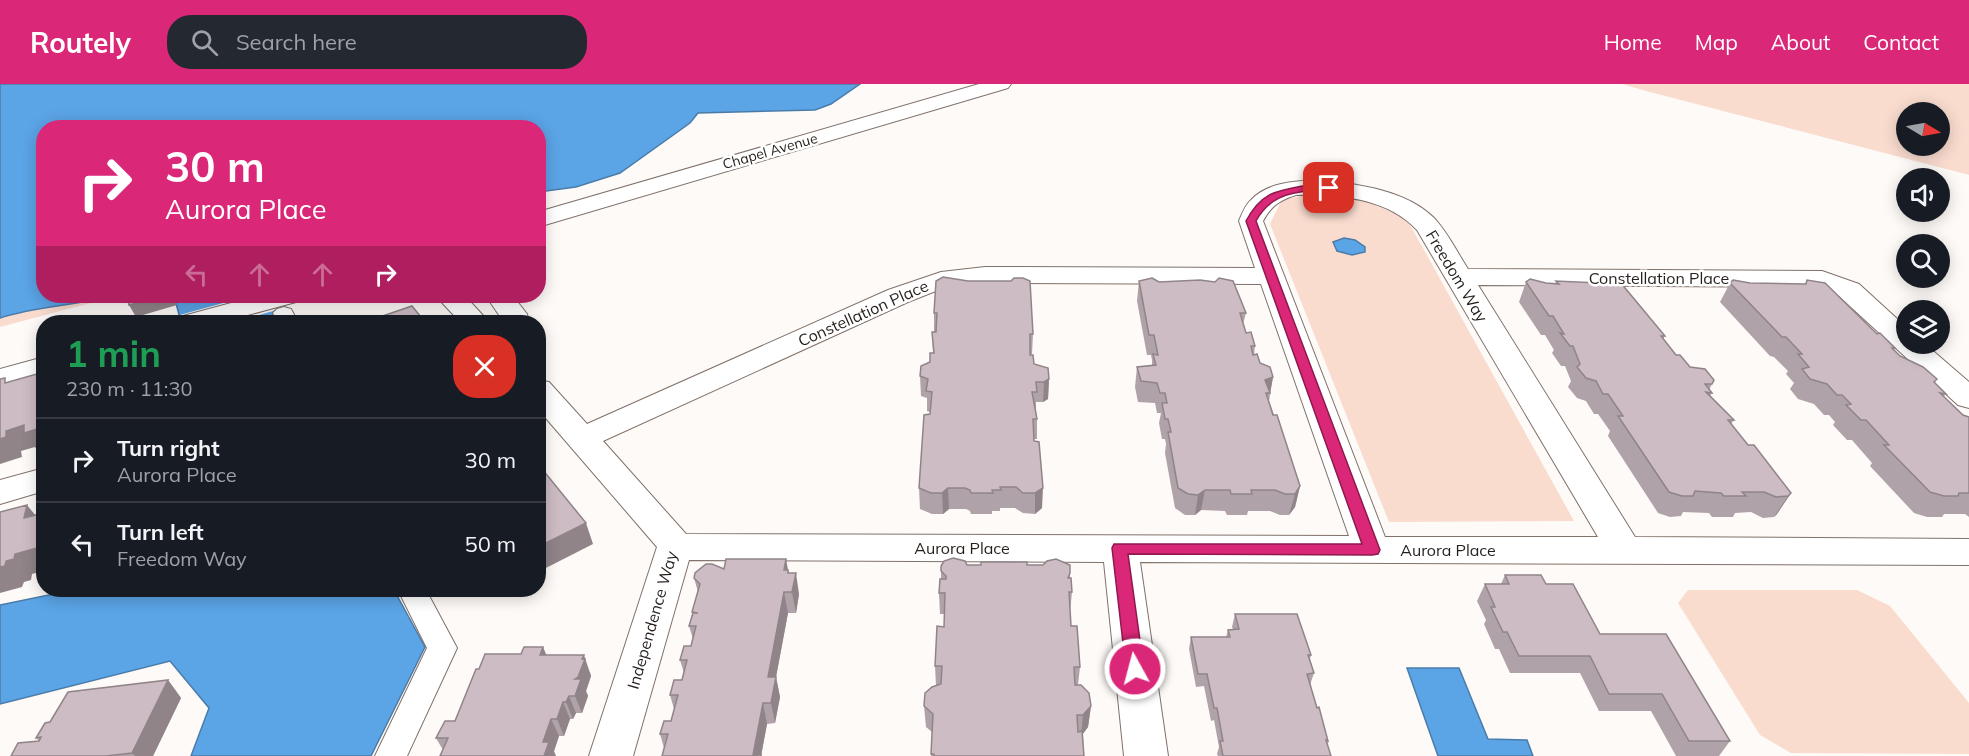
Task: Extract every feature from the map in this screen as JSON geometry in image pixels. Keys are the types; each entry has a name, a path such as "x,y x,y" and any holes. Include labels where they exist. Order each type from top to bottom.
{"street":[{"name":"Chapel Avenue","path":"546,218 1001,84"},
{"name":"Freedom Way","path":"1372,550 1251,221 1255,210 1265,201 1279,194 1318,188 1371,194 1412,212 1432,232 1624,550"},
{"name":"Constellation Place","path":"583,438 898,296 941,280 985,275 1270,276"},
{"name":"Constellation Place","path":"1458,277 1813,278 1832,282 1855,295 1896,333"},
{"path":"457,303 468,315"},
{"path":"236,315 285,307"},
{"name":"Constellation Place","path":"1919,354 1969,398"},
{"path":"0,379 36,368"},
{"name":"Independence Way","path":"546,398 669,536 675,547 611,756"},
{"path":"0,492 36,481"},
{"name":"Aurora Place","path":"675,547 1969,552"},
{"path":"1120,548 1146,756"},
{"path":"391,756 442,648 416,597"}],"shaded area":[{"path":"1622,84 1969,84 1969,175 1950,170 1950,168 1942,168 1646,91"},
{"path":"1308,194 1360,200 1408,221 1574,521 1389,522 1270,224 1281,201"},
{"path":"0,286 36,294 36,303 91,303 45,315 36,315 36,317 0,327"},
{"path":"1688,590 1857,590 1890,606 1969,703 1969,754 1791,753 1760,735 1678,603"}],"water":[{"path":"0,84 860,84 831,104 815,110 698,113 690,123 620,173 576,187 546,191 546,120 36,120 36,303 77,303 0,318"},
{"path":"1344,238 1355,240 1365,247 1365,252 1352,255 1337,251 1333,242"},
{"path":"176,303 275,303 280,315 179,315"},
{"path":"39,597 398,597 425,647 371,756 191,756 209,708 170,661 0,704 0,605"},
{"path":"1407,668 1459,668 1488,739 1527,740 1533,756 1438,756"}],"pier":[{"path":"223,303 278,303 280,309 259,315 180,315"}],"building":[{"path":"943,277 968,281 1011,281 1014,278 1023,278 1030,281 1033,334 1030,334 1030,355 1033,355 1034,364 1048,368 1049,379 1036,382 1037,392 1032,392 1037,419 1033,419 1034,441 1039,442 1043,488 1035,493 1023,493 1016,487 1000,487 1001,490 992,490 993,493 971,493 965,488 948,488 942,493 931,493 919,488 924,415 930,414 932,392 926,391 928,379 920,376 921,366 930,362 930,353 934,353 932,332 936,332 937,313 934,313 936,281"},
{"path":"1152,278 1159,282 1200,280 1215,282 1219,278 1233,281 1246,313 1240,313 1246,333 1251,332 1255,346 1251,346 1253,355 1257,354 1260,363 1270,367 1273,377 1265,380 1270,393 1266,393 1273,415 1277,415 1300,486 1295,494 1285,494 1275,490 1251,490 1252,494 1231,494 1230,490 1205,490 1198,495 1188,494 1178,488 1168,432 1171,432 1168,419 1165,419 1162,403 1167,403 1165,393 1160,393 1157,383 1141,381 1137,367 1156,365 1153,354 1158,355 1154,335 1149,335 1139,281"},
{"path":"1530,279 1559,284 1556,281 1600,283 1603,279 1610,279 1620,282 1665,336 1661,336 1676,355 1680,355 1690,367 1705,369 1714,380 1712,384 1705,384 1712,393 1706,392 1734,420 1728,420 1748,445 1754,445 1791,493 1788,496 1776,497 1764,492 1742,492 1746,496 1724,496 1721,493 1695,491 1693,496 1682,496 1669,492 1618,416 1623,416 1608,394 1603,394 1596,381 1586,378 1577,367 1580,364 1573,346 1570,346 1560,333 1564,334 1526,282"},
{"path":"1733,280 1750,283 1806,284 1807,280 1825,283 1877,334 1880,333 1895,348 1892,348 1896,354 1923,367 1937,379 1934,382 1946,394 1940,393 1963,415 1969,417 1969,493 1944,496 1930,492 1884,445 1889,445 1866,420 1861,420 1846,405 1851,404 1842,395 1837,395 1827,384 1810,379 1802,369 1809,367 1798,354 1802,354 1786,337 1782,337 1730,283"},
{"path":"412,306 419,315 386,315"},
{"path":"36,374 36,429 24,433 24,425 6,431 6,437 0,439 0,379 5,378 5,383"},
{"path":"546,474 586,523 546,543"},
{"path":"27,505 24,518 36,515 36,548 15,554 14,559 6,561 5,566 0,567 0,512"},
{"path":"953,558 965,561 967,565 981,565 981,562 1027,562 1027,565 1043,565 1047,561 1056,559 1070,565 1068,578 1071,578 1072,592 1069,592 1071,626 1077,626 1080,667 1074,667 1075,685 1081,685 1089,693 1091,706 1083,715 1077,715 1078,732 1082,731 1084,756 934,756 931,754 933,714 924,706 925,693 941,684 942,666 935,666 937,626 944,627 945,593 939,593 940,579 946,579 946,576 941,571 941,566 944,561"},
{"path":"726,559 786,559 784,570 788,570 788,573 796,573 792,592 784,592 768,677 776,677 771,703 763,703 753,755 761,754 761,756 662,756 668,734 660,734 664,721 671,721 678,695 670,695 674,680 682,680 687,660 680,660 684,646 691,646 696,626 689,626 693,613 698,613 692,612 700,584 694,578 695,573 706,564 724,569"},
{"path":"1505,575 1541,575 1546,584 1573,584 1600,634 1666,634 1730,741 1689,741 1662,694 1609,694 1590,656 1519,656 1507,632 1503,632 1491,607 1495,607 1485,584 1509,584"},
{"path":"1235,614 1297,614 1311,655 1308,655 1314,673 1307,674 1317,708 1319,707 1331,756 1223,756 1220,741 1223,741 1217,708 1214,708 1207,674 1198,674 1191,637 1230,637 1228,630 1239,629"},
{"path":"524,647 543,647 540,655 584,655 582,659 585,659 575,679 581,679 575,696 569,696 566,702 563,702 557,719 551,719 543,742 549,742 544,756 440,756 448,738 436,738 445,721 455,721 476,669 479,669 485,654 521,654"},
{"path":"168,680 132,753 106,756 11,756 18,743 39,741 41,737 36,738 45,723 50,722 68,692"}],"route":[{"path":"1135,669 1120,548 1372,550 1251,221 1255,210 1271,197 1291,190 1329,188"}]}
